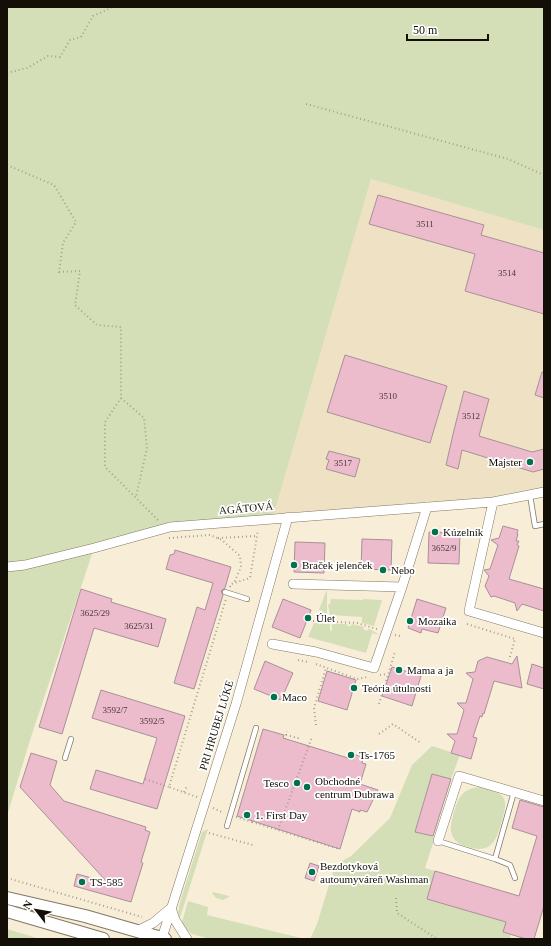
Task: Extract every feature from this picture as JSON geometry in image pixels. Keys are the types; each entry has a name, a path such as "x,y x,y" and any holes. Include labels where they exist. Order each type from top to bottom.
{"main road":[{"path":"7,898 85,916 162,939"},
{"path":"7,911 103,939"}],"street":[{"name":"AGÁTOVÁ","path":"7,567 25,565 79,552 170,527 492,502 544,492"},
{"path":"492,502 469,611 544,632"},
{"path":"272,644 316,652 374,668 402,587 427,507"},
{"name":"PRI HRUBEJ LÚKE","path":"162,939 236,704 288,517"},
{"path":"293,584 402,587"},
{"path":"438,841 459,776 544,801"},
{"path":"137,931 152,923 171,908 175,920 187,939"}],"lane":[{"path":"530,495 535,526 544,524"},
{"path":"227,593 247,598"},
{"path":"227,826 256,728"},
{"path":"65,758 71,739"},
{"path":"495,859 514,792"},
{"path":"438,841 510,865 515,878"}],"path":[{"path":"7,73 27,68 48,56 60,57 70,40 81,37 94,16 114,7"},
{"path":"306,104 508,159 544,175"},
{"path":"7,165 54,184 76,222 63,243 59,272 80,271 75,305 97,325 121,327 121,398 105,422 105,466 166,528"},
{"path":"121,398 144,418 147,448 136,498"},
{"path":"169,787 227,593 231,584 250,578 260,519"},
{"path":"163,539 210,535 222,540 240,556 240,567 234,583"},
{"path":"217,538 257,536"},
{"path":"313,621 357,623 382,631"},
{"path":"467,624 515,639 509,660"},
{"path":"379,704 395,652"},
{"path":"298,660 308,662"},
{"path":"316,664 357,679 367,677"},
{"path":"316,725 314,708 326,668"},
{"path":"377,676 388,674"},
{"path":"379,734 393,724 421,743"},
{"path":"285,739 287,731"},
{"path":"286,735 298,738 299,735"},
{"path":"278,830 312,737"},
{"path":"145,779 198,797 196,803"},
{"path":"184,792 187,786"},
{"path":"252,822 339,849"},
{"path":"209,833 253,845"},
{"path":"7,878 146,918"},
{"path":"396,898 397,913 437,939"}],"shaded area":[{"path":"371,179 544,230 544,492 492,502 273,517"}],"green space":[{"path":"7,7 544,7 544,230 371,179 273,517 170,527 94,548 31,737 7,816"},
{"path":"327,589 327,618 320,617 322,611 319,610"},
{"path":"331,599 382,600 374,626 362,623 362,617 330,615 328,605 330,604"},
{"path":"314,623 330,624 330,630 332,631 332,624 347,624 347,626 351,626 352,624 364,627 363,629 367,631 370,629 379,635 372,633 366,653 308,637"},
{"path":"432,746 460,755 451,779 432,774 415,831 435,837 425,868 435,871 427,899 506,922 503,932 511,935 510,939 310,939 317,924 335,865 351,856 390,818 412,765"},
{"path":"480,787 500,794 505,802 500,828 495,840 487,848 481,849 460,844 454,839 451,829 458,800 468,790"},
{"path":"208,829 179,921 178,912 181,899 202,832"},
{"path":"213,892 229,897 223,900 216,898 212,893"},
{"path":"188,901 208,907 207,915 305,939 210,939 192,934 185,928 182,922"},
{"path":"7,929 40,939 7,939"}],"building":[{"path":"378,195 484,225 481,235 544,253 544,314 465,291 475,254 369,224"},
{"path":"345,355 447,386 430,443 327,412"},
{"path":"542,372 544,372 544,398 535,395"},
{"path":"464,391 489,399 479,436 532,452 544,449 544,469 533,472 462,450 458,469 446,465"},
{"path":"329,451 360,459 355,477 326,469 329,460 326,459"},
{"path":"503,526 518,530 516,541 519,541 517,545 519,546 509,579 544,589 544,611 522,604 517,611 515,603 494,596 491,597 485,586 489,576 484,570 490,569 498,545 491,540 499,538"},
{"path":"429,532 460,533 459,564 428,563"},
{"path":"362,539 392,540 391,570 361,569"},
{"path":"295,542 325,543 324,573 294,572"},
{"path":"175,550 231,567 225,588 221,591 223,595 194,689 174,683 197,607 205,610 213,583 166,569 170,555 174,554"},
{"path":"81,589 112,599 111,602 166,619 158,647 94,628 62,734 39,727"},
{"path":"283,599 311,610 300,638 272,627"},
{"path":"417,599 446,608 438,633 422,629 421,633 408,628"},
{"path":"517,656 522,688 494,681 484,714 483,713 482,717 480,716 473,737 477,738 471,759 451,753 455,741 447,734 457,734 464,710 457,703 466,703 473,679 466,673 475,672 478,661 487,657 512,664"},
{"path":"265,661 293,673 281,700 254,689"},
{"path":"532,664 544,668 544,689 527,684"},
{"path":"392,667 421,676 412,706 382,696"},
{"path":"327,671 356,680 347,710 318,701"},
{"path":"101,690 185,716 157,809 90,789 96,770 143,784 157,738 92,718"},
{"name":"Obchodné centrum Dubrawa","path":"263,729 284,735 283,738 348,758 349,753 363,757 362,763 366,764 360,784 378,790 367,812 360,810 360,812 352,809 340,849 237,816"},
{"path":"31,753 57,761 50,785 64,801 146,827 145,830 150,832 141,862 143,863 131,902 74,886 77,874 107,882 20,787"},
{"path":"432,774 451,779 433,836 415,832"},
{"path":"520,800 544,807 544,906 534,939 526,939 503,932 506,922 427,899 435,871 519,896 537,836 512,828"},
{"name":"Bezdotyková autoumyváreň Washman","path":"310,863 319,866 314,881 305,878"}],"place":[{"name":"Majster","path":"530,462"},
{"name":"Kúzelník","path":"435,532"},
{"name":"Braček jelenček","path":"294,565"},
{"name":"Nebo","path":"383,570"},
{"name":"Úlet","path":"308,618"},
{"name":"Mozaika","path":"410,621"},
{"name":"Mama a ja","path":"399,670"},
{"name":"Teória útulnosti","path":"354,688"},
{"name":"Maco","path":"274,697"},
{"name":"Ts-1765","path":"351,755"},
{"name":"Tesco","path":"297,783"},
{"name":"Obchodné centrum Dubrawa","path":"307,787"},
{"name":"1. First Day","path":"247,815"},
{"name":"Bezdotyková autoumyváreň Washman","path":"312,872"},
{"name":"TS-585","path":"82,882"}]}
